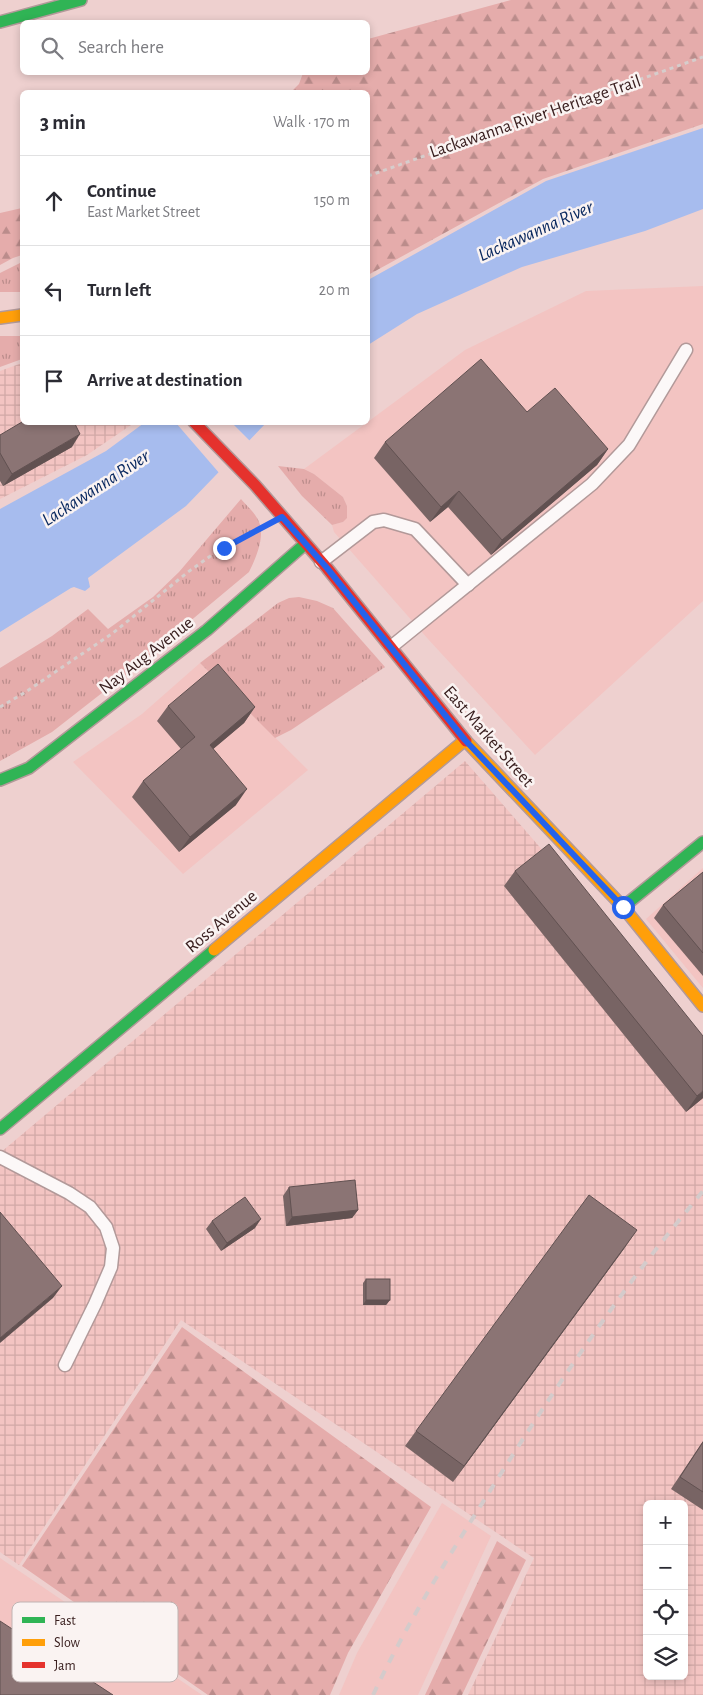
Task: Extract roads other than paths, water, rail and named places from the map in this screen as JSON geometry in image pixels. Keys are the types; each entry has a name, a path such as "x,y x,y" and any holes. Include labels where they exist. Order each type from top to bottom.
{"street":[{"path":"0,22 81,0"},
{"path":"0,318 20,315"},
{"name":"East Market Street","path":"197,425 255,485 304,544 322,562 465,740 623,907 703,1006"},
{"name":"Nay Aug Avenue","path":"0,780 29,768 207,630 304,544"},
{"name":"Ross Avenue","path":"0,1129 465,740"},
{"path":"623,907 703,842"}],"lane":[{"path":"391,647 592,484 629,444 686,350"},
{"path":"322,562 373,522 384,520 415,528 468,585"},
{"path":"0,1157 69,1193 90,1207 106,1228 113,1248 111,1267 65,1365"}],"water":[{"name":"Lackawanna River","path":"703,128 703,209 645,231 522,267 417,314 370,344 370,279 546,181"},
{"name":"Lackawanna River","path":"141,425 264,425 186,506 88,578 90,587 85,591 74,587 71,588 0,632 0,509 106,451"}],"railway":[{"path":"373,1695 399,1643 428,1593 542,1410 617,1301 703,1191"}]}
